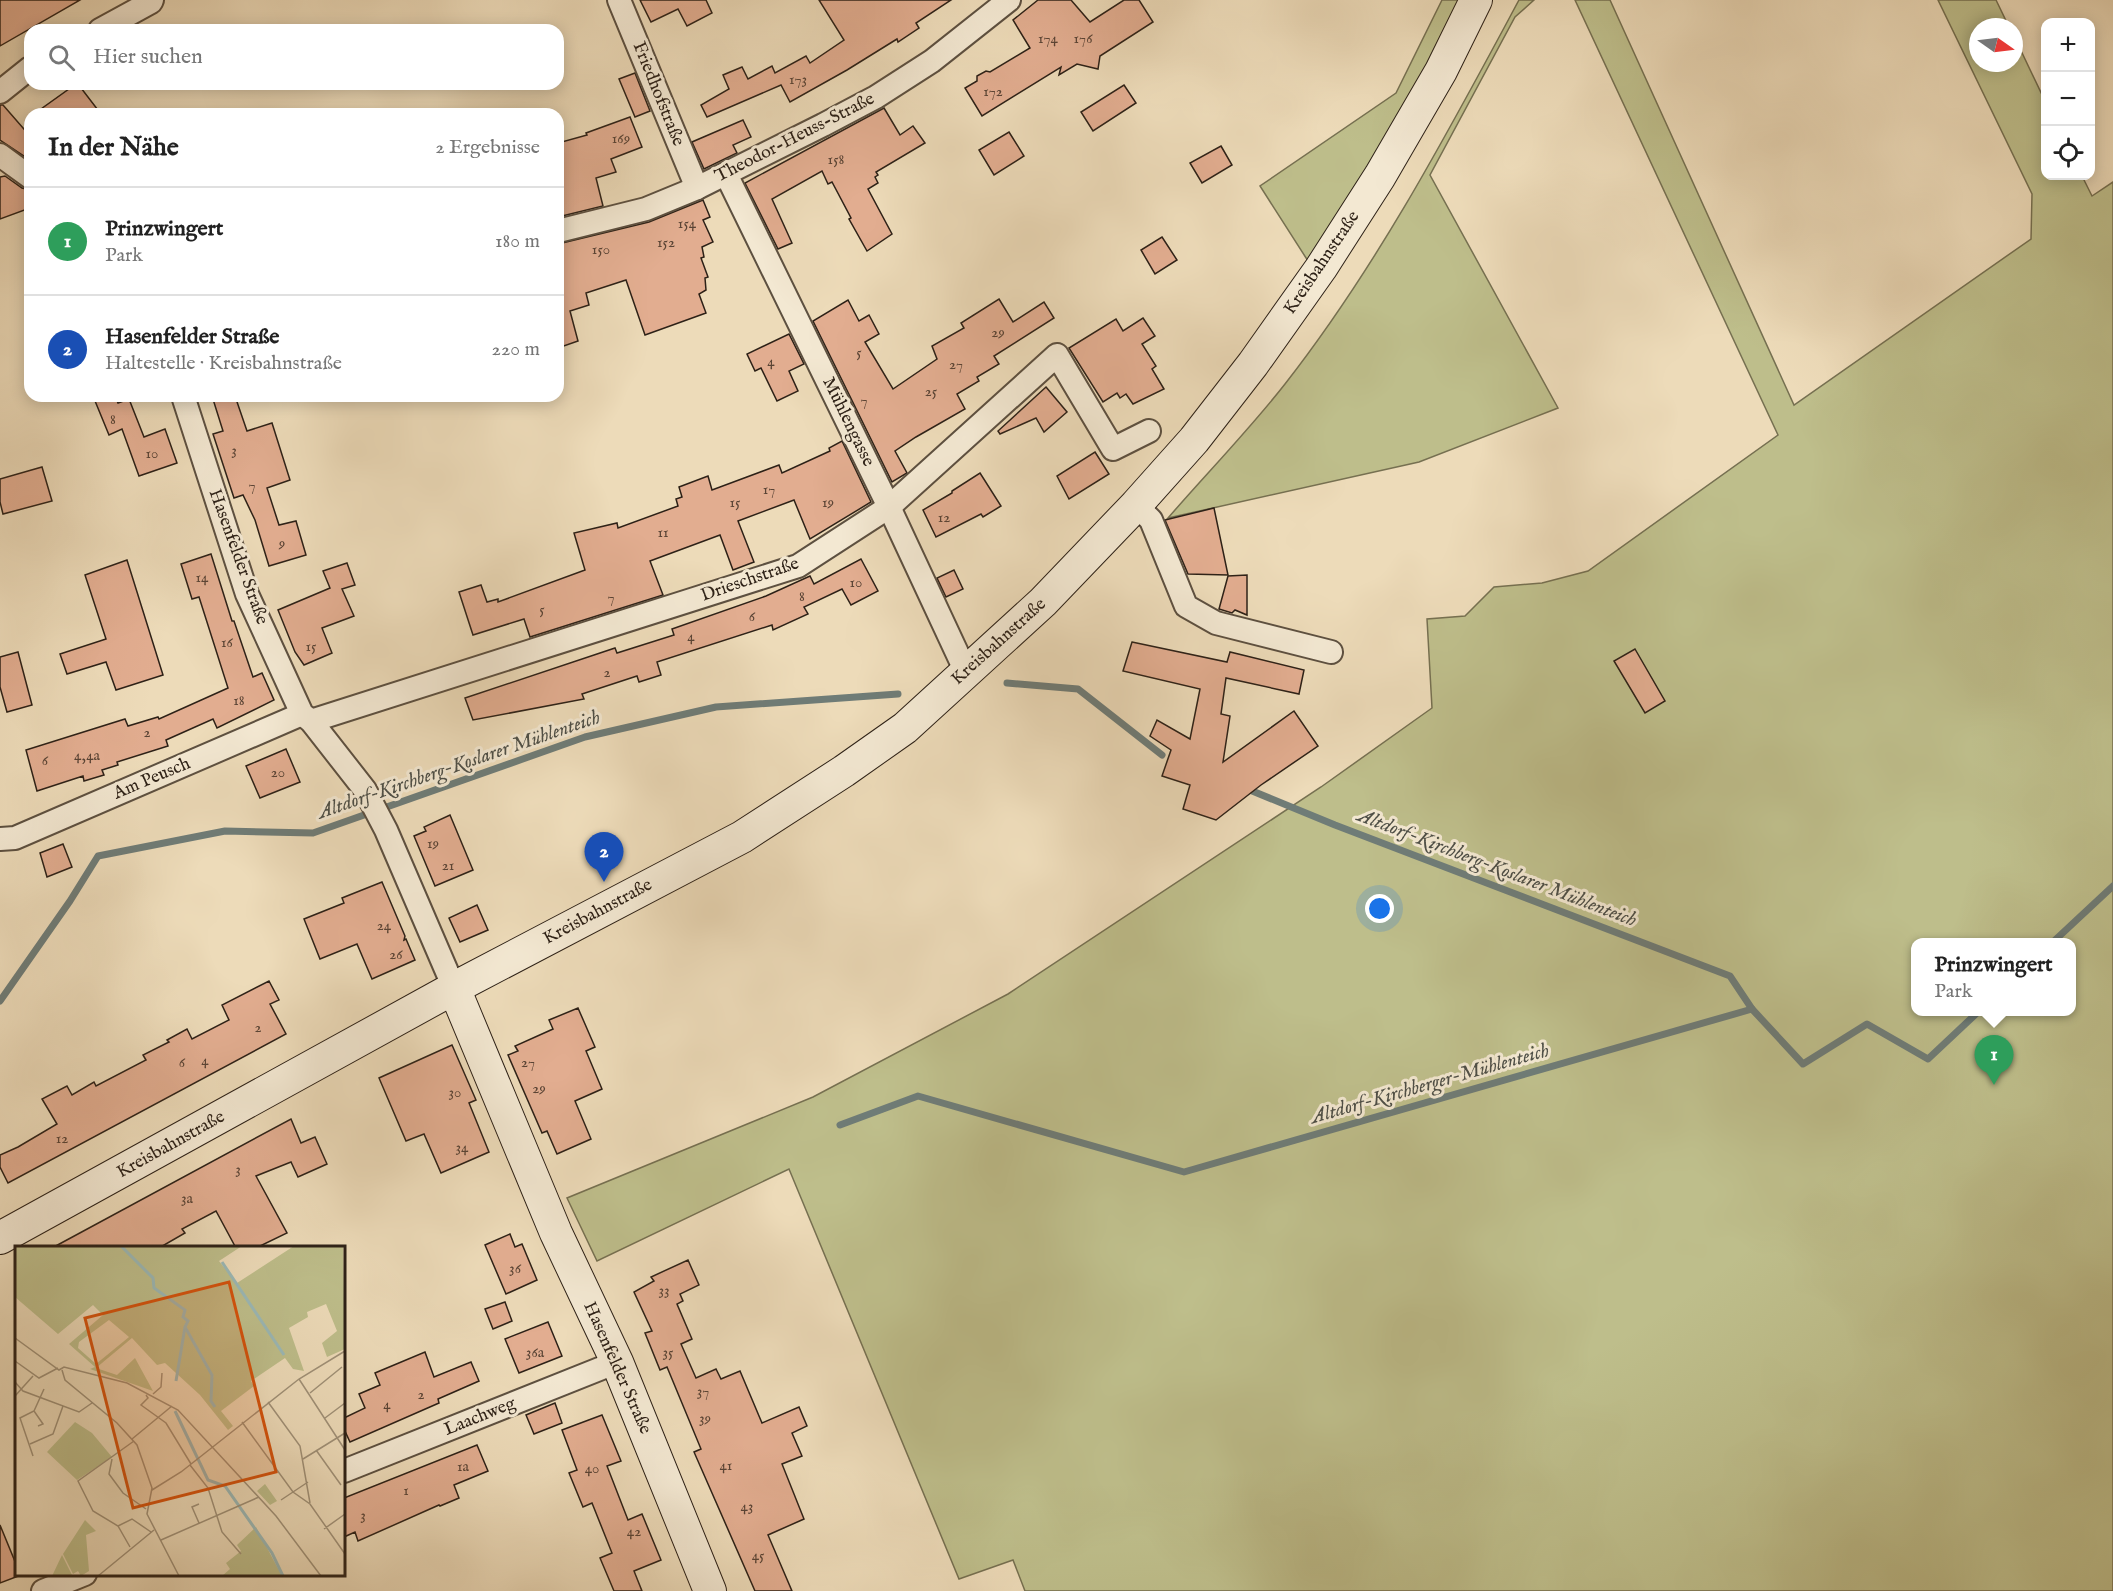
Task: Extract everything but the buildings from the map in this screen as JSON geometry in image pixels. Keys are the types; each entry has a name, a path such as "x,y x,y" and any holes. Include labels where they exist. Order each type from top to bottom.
{"street":[{"path":"111,24 152,0"},
{"name":"Friedhofstraße","path":"619,0 697,188"},
{"name":"Theodor-Heuss-Straße","path":"564,230 646,209 697,188 876,97 932,61 1009,0"},
{"name":"Kreisbahnstraße","path":"0,1238 454,988 742,837 844,771 905,728 1043,602 1137,505 1194,440 1253,364 1321,268 1380,177 1441,71 1476,0"},
{"path":"0,92 24,73"},
{"path":"0,154 24,172"},
{"name":"Mühlengasse","path":"726,174 889,507 966,672"},
{"name":"Drieschstraße","path":"307,717 798,566 889,507 1057,356 1113,449 1149,431"},
{"name":"Hasenfelder Straße","path":"185,402 247,594 307,717 364,790 386,830 556,1233 617,1362 710,1591"},
{"path":"1137,505 1151,520 1186,606 1216,623 1330,652"},
{"name":"Am Peusch","path":"0,839 15,838 307,717"},
{"name":"Laachweg","path":"345,1471 617,1362"},
{"path":"43,1591 82,1576"}],"green space":[{"path":"1442,0 1459,0 1407,104 1308,261 1260,186 1396,93"},
{"path":"1519,0 1534,0 1515,17 1430,175 1558,408 1419,462 1168,518 1285,384 1351,292 1410,197"},
{"path":"1575,0 1610,0 1794,405 2031,239 2032,194 1973,72 2023,72 2023,55 2041,93 2041,180 2084,180 2092,196 2113,182 2113,1591 1025,1591 1013,1560 959,1579 789,1169 597,1261 567,1198 813,1097 1008,994 1321,787 1432,708 1427,619 1465,616 1494,587 1542,583 1588,571 1778,435"},
{"path":"1938,0 1996,0 2005,18 1969,18 1969,64"}],"waterway":[{"name":"Altdorf-Kirchberg-Koslarer Mühlenteich","path":"1007,683 1078,689 1162,755"},
{"name":"Altdorf-Kirchberg-Koslarer Mühlenteich","path":"0,1001 70,901 98,856 225,831 313,833 585,737 716,707 898,694"},
{"name":"Altdorf-Kirchberg-Koslarer Mühlenteich","path":"1245,788 1335,825 1730,976 1752,1009"},
{"name":"Altdorf-Kirchberger-Mühlenteich","path":"2057,938 2113,886"},
{"name":"Altdorf-Kirchberger-Mühlenteich","path":"840,1125 918,1096 1184,1172 1752,1009 1803,1064 1867,1024 1928,1059 1974,1016"}],"place":[{"name":"Hasenfelder Straße","path":"604,882"},
{"name":"Prinzwingert","path":"1994,1085"}]}
